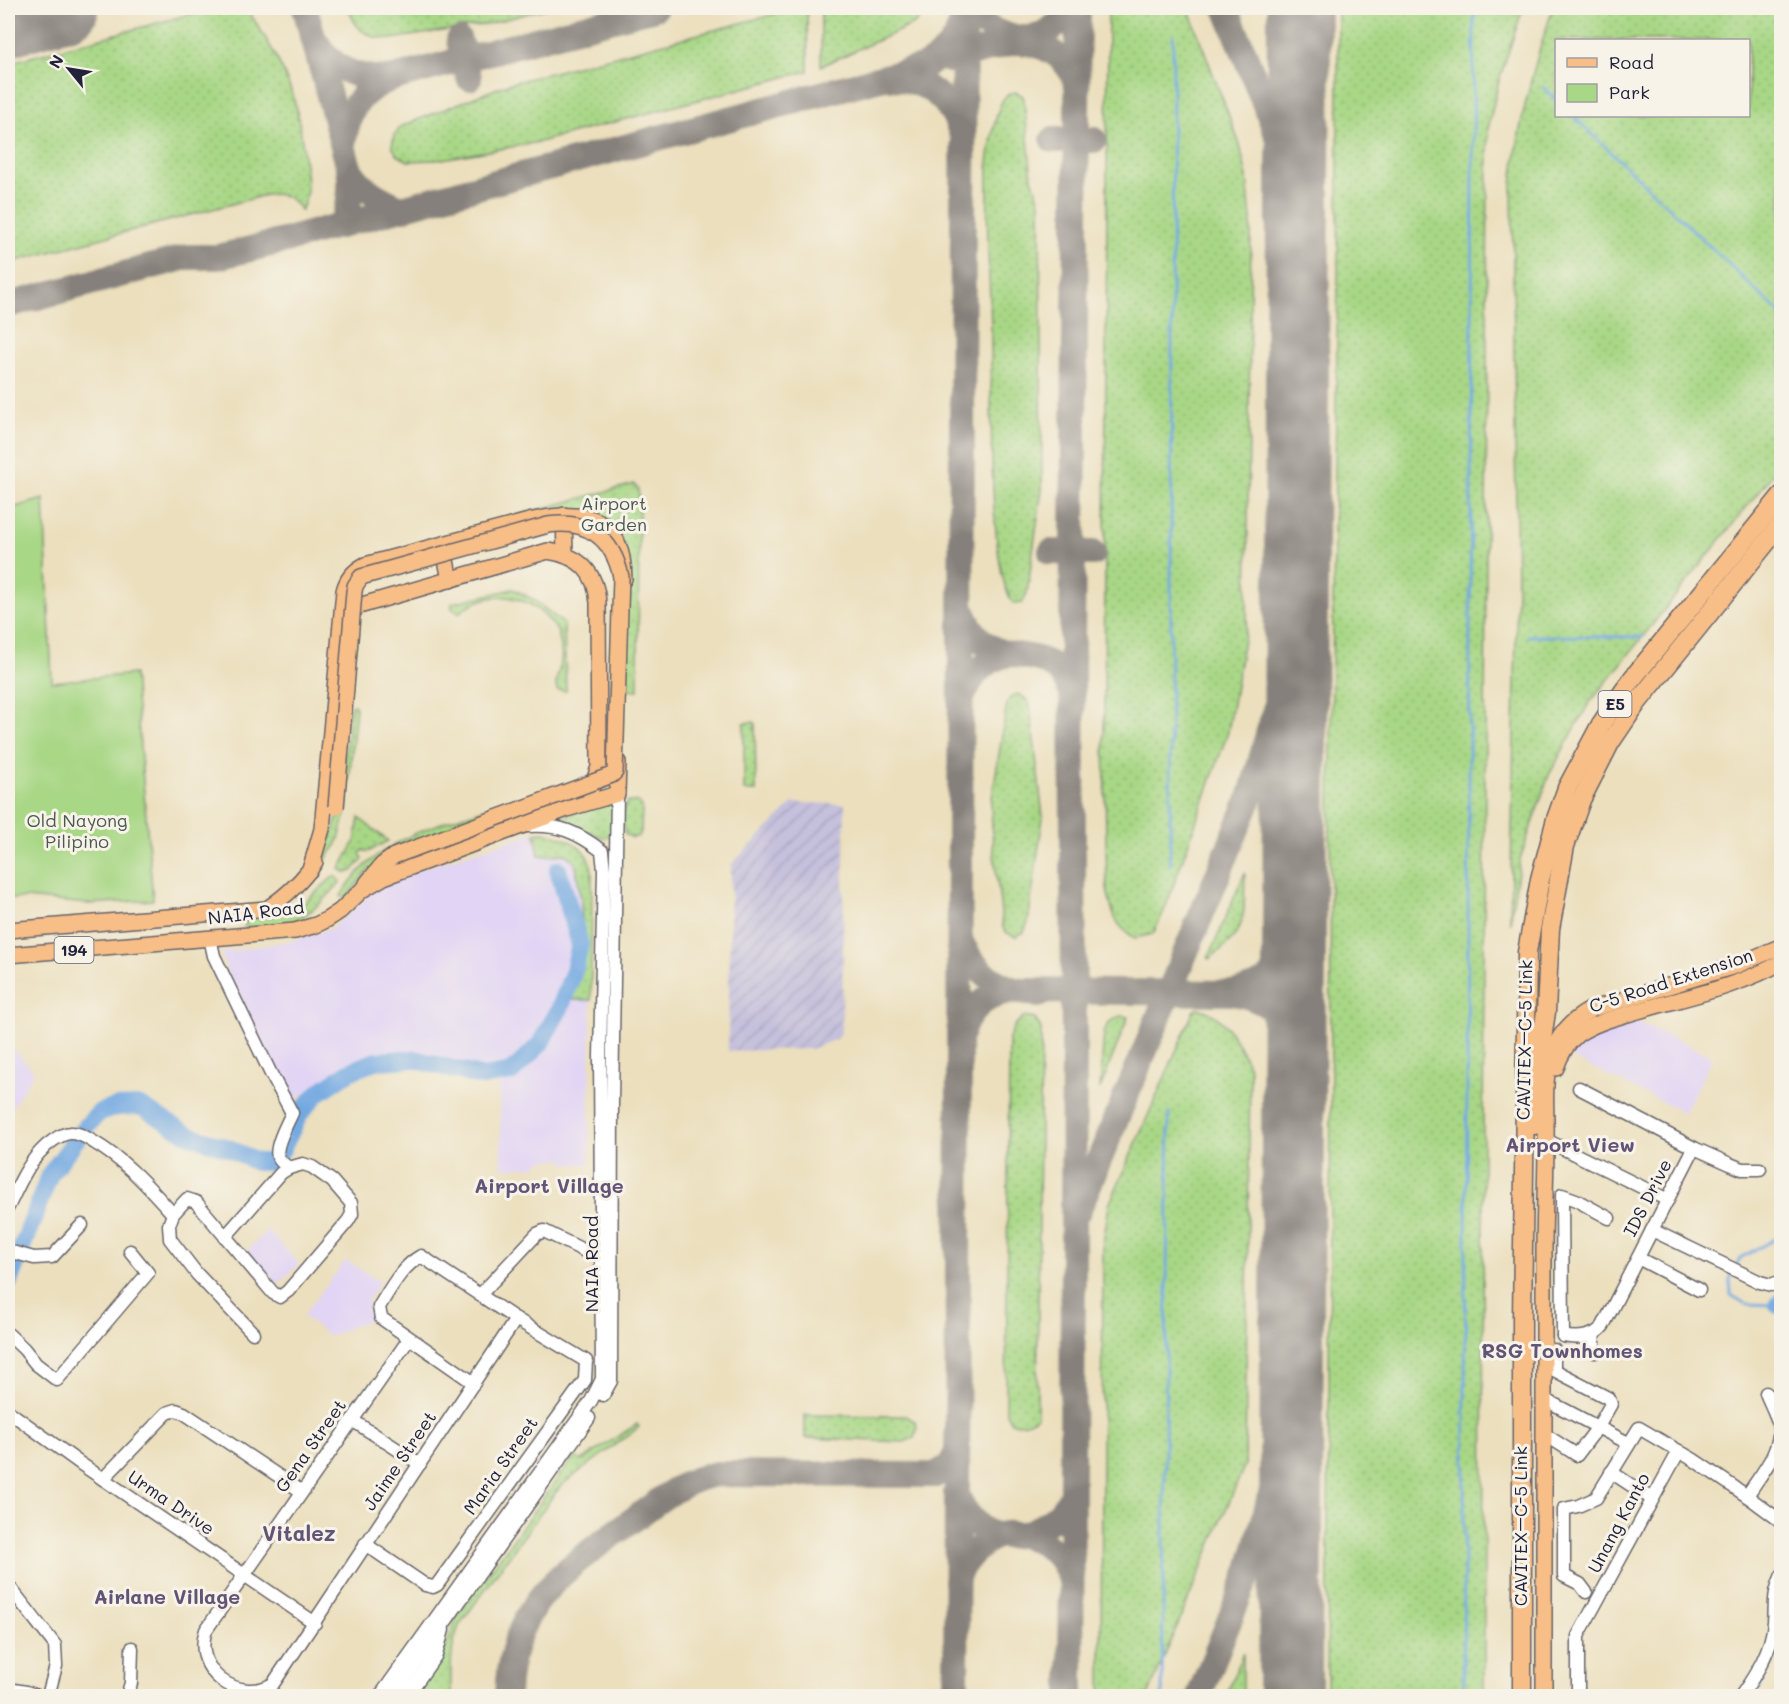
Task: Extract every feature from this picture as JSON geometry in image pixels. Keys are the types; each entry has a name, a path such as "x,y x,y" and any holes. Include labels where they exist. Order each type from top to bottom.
{"highway":[{"name":"CAVITEX–C-5 Link","path":"1522,1696 1522,1296 1527,952 1540,879 1562,803 1577,767 1601,724 1632,679 1782,495"},
{"name":"CAVITEX–C-5 Link","path":"1533,1696 1531,1318 1534,1138 1540,1053 1546,1012 1548,956 1558,878 1575,816 1588,784 1618,731 1660,673 1782,523"}],"main road":[{"path":"564,515 565,553"},
{"path":"310,870 322,829 340,625 346,583 355,571 365,565 533,520 564,515 588,517 610,530 616,538 624,560 617,794"},
{"path":"310,870 322,852 331,831 336,807 354,592 361,577 556,524 578,525 603,539 618,561 621,576 615,772 394,856 376,872 362,890"},
{"path":"443,545 450,579"},
{"path":"340,625 359,606 548,551 565,553 589,571 597,588 598,603 599,767 594,785 580,805"},
{"path":"598,603 623,615"},
{"path":"598,713 620,713"},
{"path":"599,767 617,794"},
{"name":"NAIA Road","path":"8,955 295,931 328,919 362,890 409,866 617,794"},
{"name":"NAIA Road","path":"8,930 267,909 283,898 310,870"},
{"path":"236,911 238,936"},
{"name":"C-5 Road Extension","path":"1546,1140 1548,1066 1556,1041 1578,1016 1592,1009 1735,966 1782,946"},
{"name":"C-5 Road Extension","path":"1546,1140 1552,1082 1557,1065 1567,1046 1580,1033 1604,1021 1742,981 1782,962"},
{"path":"1544,1696 1544,1399 1550,1350 1546,1140"}],"street":[{"name":"NAIA Road","path":"393,1696 592,1413 610,1381 617,794"},
{"name":"NAIA Road","path":"380,1696 591,1401 602,1379 600,1049 604,870 602,851 572,831 543,825 521,827"},
{"path":"210,938 218,964 292,1113 282,1135 278,1156 288,1168"},
{"name":"IDS Drive","path":"1579,1088 1694,1148 1603,1326 1593,1335"},
{"path":"8,1207 41,1150 60,1137 78,1135 117,1156 173,1214"},
{"path":"1546,1140 1668,1200"},
{"path":"1694,1148 1742,1169 1760,1169"},
{"path":"225,1236 288,1168 303,1164 312,1167 332,1181 351,1203 352,1214 348,1221 288,1291 280,1297 273,1293 196,1202 187,1199 173,1214 169,1225 170,1239 197,1274 253,1333"},
{"path":"1544,1434 1577,1455 1598,1428 1610,1406 1610,1400 1554,1370 1550,1350 1563,1336 1562,1195 1609,1218"},
{"path":"14,1253 43,1259 52,1257 82,1225"},
{"path":"1653,1230 1765,1284 1776,1284 1782,1281"},
{"path":"480,1295 537,1234 544,1231 591,1254"},
{"path":"8,1334 36,1364 57,1380 148,1273 130,1251"},
{"path":"474,1383 381,1318 378,1308 410,1262 421,1256 516,1319"},
{"path":"1638,1258 1700,1290"},
{"name":"Jaime Street","path":"315,1623 365,1544 516,1319"},
{"name":"Maria Street","path":"365,1544 425,1585 438,1586 585,1380 586,1361 516,1319"},
{"path":"1563,1336 1570,1338 1593,1335 1595,1352"},
{"name":"Gena Street","path":"243,1574 409,1339"},
{"path":"1747,1496 1777,1444 1778,1423 1766,1393"},
{"path":"1544,1399 1628,1443"},
{"path":"104,1479 167,1413 176,1410 184,1413 302,1491"},
{"name":"Urma Drive","path":"8,1411 315,1623"},
{"path":"352,1419 420,1464"},
{"path":"1586,1592 1580,1584 1564,1576 1564,1509 1596,1498 1639,1428 1679,1451 1782,1522"},
{"name":"Unang Kanto","path":"1578,1696 1578,1636 1593,1613 1679,1451"},
{"path":"1611,1472 1652,1499"},
{"path":"243,1574 206,1630 203,1639 202,1647 206,1666 224,1683 248,1692 265,1690 273,1684 315,1623"},
{"path":"1741,1696 1766,1654 1774,1621 1774,1597 1782,1575"},
{"path":"8,1585 55,1645 56,1666 48,1696"},
{"path":"407,1696 436,1655 444,1625"},
{"path":"127,1696 131,1683 132,1648"},
{"path":"8,1689 38,1696"}],"shaded area":[{"path":"793,803 845,804 840,1033 836,1039 811,1049 728,1051 731,865"},
{"path":"535,833 539,856 565,854 576,866 581,902 583,945 571,996 573,1000 591,1000 589,1164 565,1164 564,1160 542,1160 534,1167 502,1168 499,1086 485,1078 398,1055 377,1055 292,1100 228,973 221,953 292,941 331,929 387,880"},
{"path":"1632,1019 1713,1057 1684,1113 1567,1055 1573,1047 1590,1034"},
{"path":"8,1042 34,1072 8,1115"},
{"path":"268,1230 299,1264 278,1284 247,1250"},
{"path":"346,1260 380,1282 368,1299 368,1312 371,1319 329,1336 303,1316"}],"green space":[{"path":"213,8 246,8 282,68 299,119 307,178 306,197 301,211 294,202 286,197 277,194 266,195 8,263 8,63"},
{"path":"348,8 548,8 488,24 391,39 374,37 362,31 355,23"},
{"path":"798,8 807,8 808,71 539,142 437,160 408,161 397,155 392,146 394,135 402,126 508,84"},
{"path":"821,8 924,8 920,18 914,24 821,66"},
{"path":"1108,8 1188,8 1240,145 1247,177 1251,219 1247,622 1228,732 1165,909 1153,934 1135,938 1118,923 1107,890 1104,733"},
{"path":"1338,8 1523,8 1499,80 1488,129 1483,1156 1484,1696 1327,1696 1331,1073 1330,811 1338,279"},
{"path":"1553,8 1781,8 1781,464 1588,705 1549,775 1520,859 1510,923 1517,587 1512,185 1522,117"},
{"path":"1016,92 1023,96 1024,100 1032,178 1040,202 1042,489 1027,593 1022,603 1014,604 1005,586 999,555 992,474 988,160 1001,103 1009,94"},
{"name":"Airport Garden","path":"634,484 638,489 639,497 638,690 621,689 622,583 589,528 471,531 470,528"},
{"name":"Old Nayong Pilipino","path":"44,499 52,682 134,674 153,900 88,904 25,898 8,899 8,509"},
{"path":"513,589 534,600 564,624 566,691 557,690 556,687 561,660 558,633 552,623 536,609 515,599 503,597 480,600 459,613 452,608 452,603"},
{"path":"1018,694 1026,699 1030,706 1043,817 1028,922 1024,932 1016,937 1007,933 1003,928 993,846 991,804 1007,704 1010,698"},
{"path":"354,705 356,708 346,812 337,844 316,873 313,871 330,840 340,809 350,706"},
{"path":"744,723 755,723 756,791 744,791"},
{"path":"520,798 521,802 369,869 346,898 341,896 356,875 375,857 397,843 421,831"},
{"path":"614,801 613,833 605,838 560,822 559,818"},
{"path":"628,802 638,802 642,806 641,832 639,836 633,838 625,834 623,812"},
{"path":"359,818 388,841 368,852 364,850 360,853 363,859 352,871 346,873 340,869 355,842"},
{"path":"544,832 575,844 590,862 592,871 591,1000 573,1000 571,996 583,945 581,902 576,866 565,854 539,856 535,833"},
{"path":"1245,872 1242,922 1232,939 1209,959 1208,958"},
{"path":"334,876 340,882 325,899 306,914 276,926 247,930 245,927 248,919 282,913 301,906"},
{"path":"1197,1008 1207,1011 1224,1024 1236,1041 1250,1069 1245,1464 1148,1696 1101,1696 1103,1243 1109,1205 1194,1010"},
{"path":"1122,1016 1128,1017 1100,1089 1104,1032 1111,1021"},
{"path":"1023,1017 1035,1019 1041,1028 1037,1417 1021,1424 1011,1422 1006,1413 1009,1038 1015,1025"},
{"path":"805,1415 906,1416 916,1422 917,1430 914,1438 904,1442 805,1438"},
{"path":"637,1424 639,1427 563,1484 555,1493 460,1624 452,1650 451,1696 416,1696 444,1653 456,1618 574,1456 581,1461"},
{"path":"1243,1652 1243,1696 1226,1696"}],"waterway":[{"path":"1463,1696 1474,8"},
{"path":"1170,865 1173,36"},
{"path":"1543,87 1555,99"},
{"path":"1574,117 1782,315"},
{"path":"1528,636 1643,637"},
{"path":"8,1284 50,1174 88,1124 100,1112 117,1107 140,1106 187,1134 231,1149 256,1162 272,1162 282,1149 300,1113 318,1093 349,1072 376,1061 414,1059 483,1077 512,1072 540,1044 560,1008 574,971 580,944 558,870"},
{"path":"1162,1696 1169,1113"},
{"path":"1736,1266 1740,1258 1782,1235"},
{"path":"1733,1272 1730,1279 1731,1295 1746,1304 1778,1305 1782,1309"},
{"path":"1778,1305 1782,1301"},
{"path":"1755,1696 1782,1644"}],"taxiway":[{"path":"305,8 349,168 349,198 341,226"},
{"path":"390,79 655,8"},
{"path":"956,1696 964,8"},
{"path":"971,8 980,21 993,30 1008,36 1024,38"},
{"path":"949,60 1043,34 1063,21 1072,8"},
{"path":"1071,1696 1074,1034 1072,647 1078,8"},
{"path":"1226,8 1298,187"},
{"path":"8,305 187,257 218,257 287,240 925,66 949,47 962,21"},
{"path":"459,40 469,78"},
{"path":"316,42 331,60 348,71 367,77 390,79 370,90 356,104 348,121 343,144"},
{"path":"1016,42 1036,45 1054,53 1068,66 1077,85"},
{"path":"892,78 916,83 936,93 951,110 961,132"},
{"path":"1053,140 1094,140"},
{"path":"349,168 366,188 403,209"},
{"path":"1051,552 1093,553"},
{"path":"1078,1211 1251,795 1278,699 1296,575"},
{"path":"962,609 969,625 985,644 1001,652 1047,662 1063,675 1072,694"},
{"path":"962,698 974,675 992,660 1009,654"},
{"path":"1293,1061 1286,1034 1276,1014 1259,1001 1232,993 1256,987 1274,976 1286,959 1294,935"},
{"path":"960,940 970,958 982,971 996,982 1014,990"},
{"path":"961,1034 973,1012 991,997 1013,991 1038,995"},
{"path":"1023,991 1232,993"},
{"path":"1199,1696 1250,1569 1272,1490 1292,1388"},
{"path":"507,1696 510,1663 518,1635 530,1612 546,1591 585,1555 683,1485 717,1474 935,1475 950,1466 957,1452"},
{"path":"956,1492 962,1505 977,1525 990,1533 1008,1536 1020,1535 1041,1527 1059,1513 1072,1495"},
{"path":"956,1582 962,1567 972,1554 988,1540 999,1535 1011,1534 1022,1535 1043,1544 1060,1559 1071,1580"}],"runway":[{"path":"8,24 67,8"},
{"path":"1290,1696 1299,8"}],"district":[{"name":"Airport View","path":"1570,1145"},
{"name":"Airport Village","path":"549,1186"},
{"name":"RSG Townhomes","path":"1562,1351"},
{"name":"Vitalez","path":"299,1534"},
{"name":"Airlane Village","path":"167,1597"}]}
